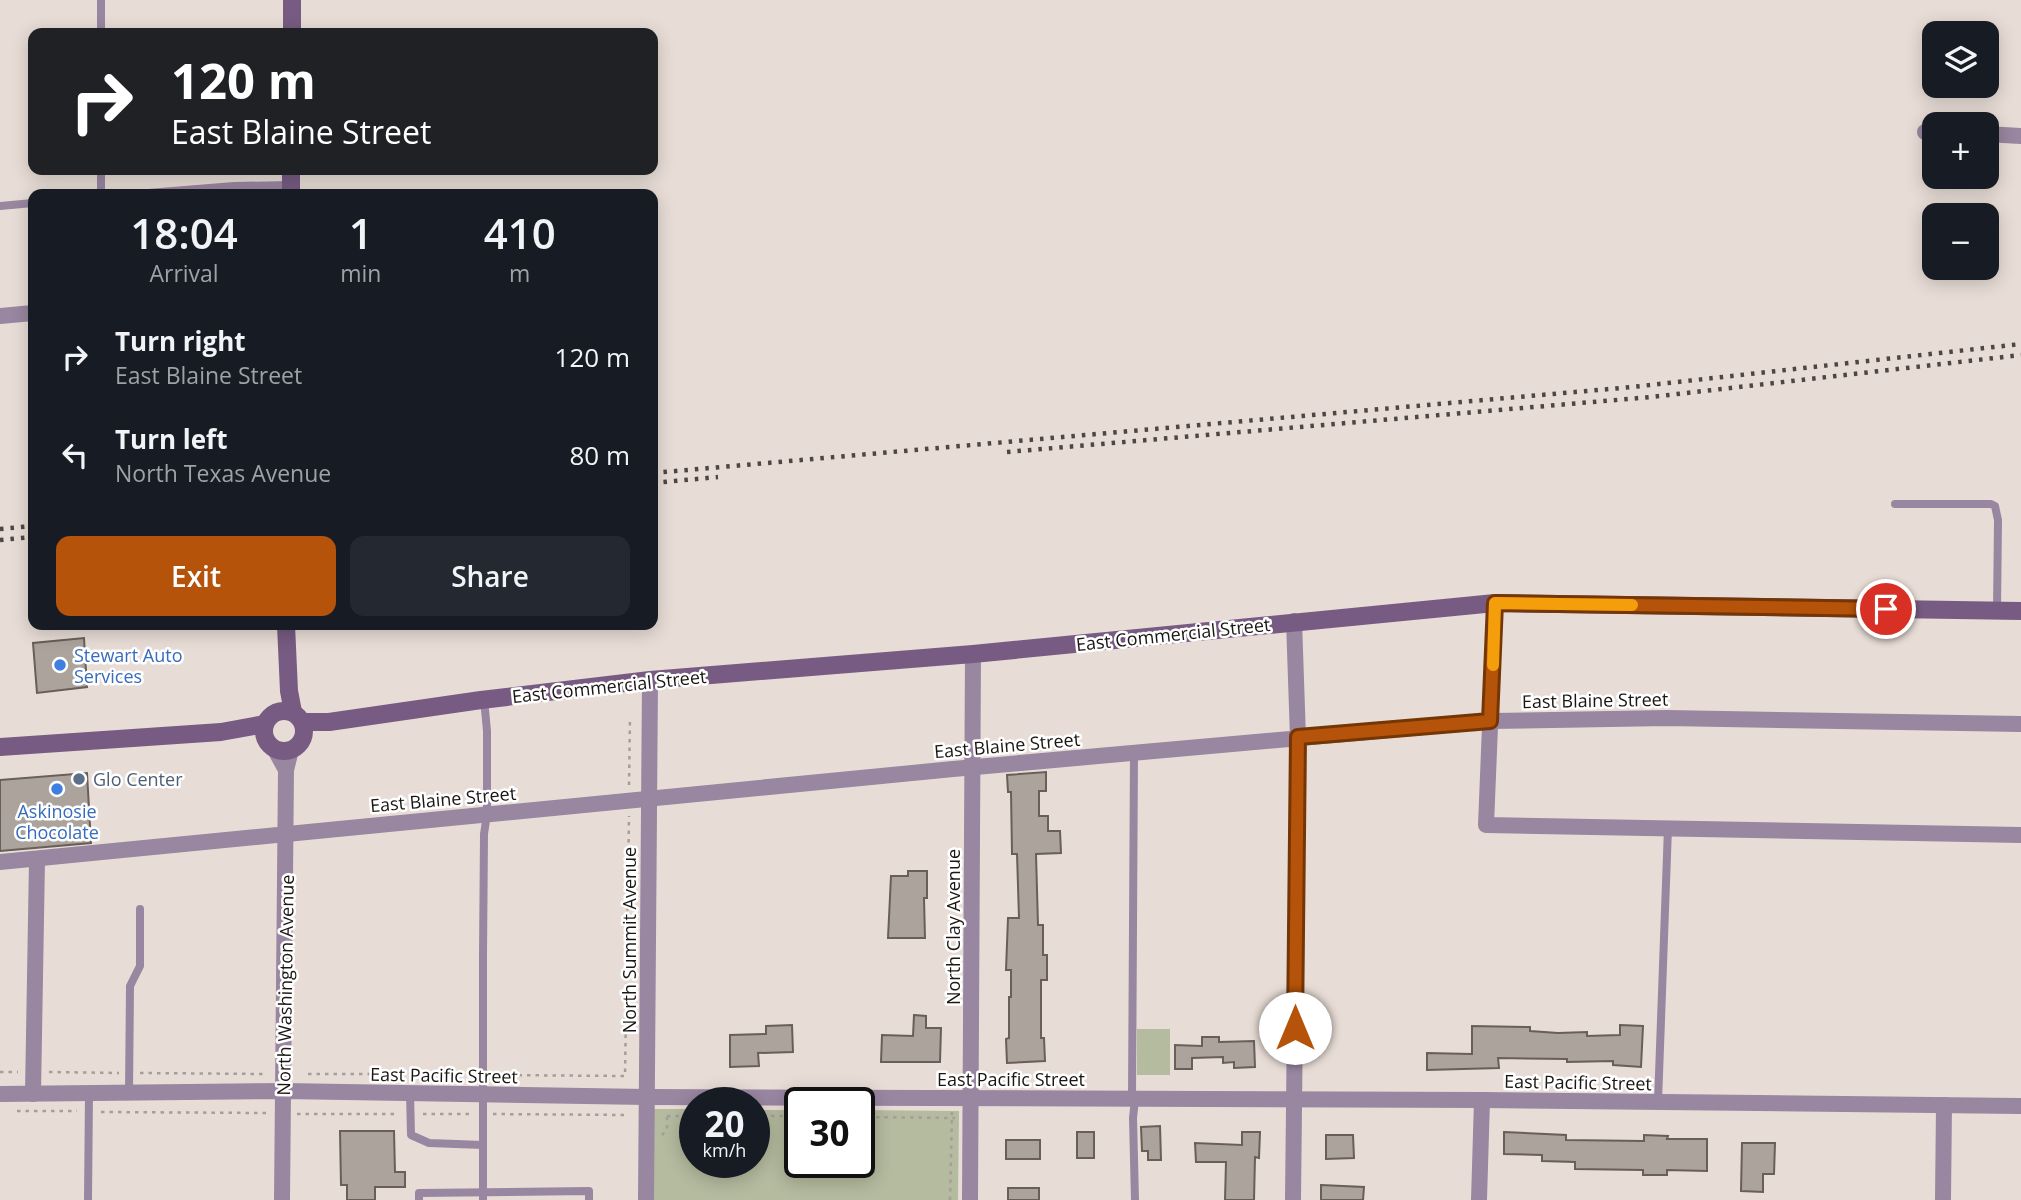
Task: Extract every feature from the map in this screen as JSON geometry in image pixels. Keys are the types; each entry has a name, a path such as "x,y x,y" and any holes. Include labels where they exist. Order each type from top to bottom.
{"street":[{"path":"292,0 292,28"},
{"path":"1999,135 2021,136"},
{"path":"0,316 28,313"},
{"path":"1495,603 1486,825 2021,835"},
{"name":"East Commercial Street","path":"300,723 329,722 484,699 650,680 974,654 1495,603 2021,611"},
{"path":"1293,1200 1298,737 1294,621"},
{"path":"221,732 277,747 297,747 300,723 289,691 286,630"},
{"name":"North Clay Avenue","path":"971,1200 974,654"},
{"name":"North Summit Avenue","path":"646,1200 650,680"},
{"path":"277,747 264,730 289,691"},
{"path":"0,747 221,732 269,719 279,711 300,723"},
{"name":"East Blaine Street","path":"0,862 974,767 1490,721 1667,718 2021,724"},
{"name":"North Washington Avenue","path":"277,747 286,770 282,1200"},
{"path":"33,1094 37,860"},
{"name":"East Pacific Street","path":"0,1094 284,1091 647,1097 1482,1100 2021,1106"},
{"path":"1479,1200 1482,1100"},
{"path":"1943,1200 1944,1105"}],"lane":[{"path":"101,0 101,28"},
{"path":"197,189 291,183"},
{"path":"0,206 28,203"},
{"path":"1895,504 1995,506 1998,520 1997,610"},
{"path":"483,1196 484,834 487,814 487,731 484,699"},
{"path":"1134,752 1135,1200"},
{"path":"1658,1102 1668,828"},
{"path":"129,1093 130,986 140,966 140,909"},
{"path":"88,1200 89,1093"},
{"path":"410,1093 411,1135 429,1143 483,1144"},
{"path":"419,1200 419,1193 483,1196 589,1191 589,1200"}],"path":[{"path":"310,1074 625,1076 630,718"},
{"path":"34,1072 255,1073"},
{"path":"13,1111 255,1113"},
{"path":"950,1200 952,1111"},
{"path":"310,1114 626,1115"},
{"path":"656,1116 679,1116"},
{"path":"875,1117 959,1118"}],"green space":[{"path":"1137,1029 1170,1029 1170,1075 1137,1075"},
{"path":"653,1109 679,1109 679,1178 770,1178 770,1110 784,1110 784,1178 875,1178 875,1110 959,1111 958,1200 654,1200"}],"building":[{"name":"Stewart Auto Services","path":"84,638 87,687 37,693 33,643"},
{"path":"1046,772 1046,791 1039,791 1039,816 1048,816 1048,831 1060,831 1061,853 1036,854 1038,925 1043,925 1043,955 1047,955 1047,980 1041,980 1041,1038 1044,1038 1045,1061 1007,1063 1006,1039 1009,1038 1011,997 1011,970 1006,970 1008,918 1019,918 1017,854 1012,854 1011,792 1008,792 1007,775"},
{"path":"87,773 91,843 0,851 0,780"},
{"path":"908,871 927,871 927,898 924,898 925,938 888,938 891,876 908,876"},
{"path":"914,1015 926,1016 926,1028 941,1028 940,1062 881,1062 882,1035 913,1036"},
{"path":"792,1025 793,1052 758,1053 759,1066 730,1067 730,1035 766,1034 766,1026"},
{"path":"1620,1025 1643,1026 1641,1067 1613,1065 1613,1061 1567,1062 1567,1059 1498,1058 1499,1068 1427,1070 1427,1053 1472,1054 1472,1026 1530,1027 1530,1031 1587,1032 1587,1036 1620,1035"},
{"path":"1202,1037 1219,1037 1219,1042 1254,1041 1255,1067 1234,1068 1234,1062 1223,1063 1223,1057 1192,1058 1192,1069 1175,1069 1175,1045 1202,1046"},
{"path":"1160,1126 1161,1160 1148,1160 1148,1151 1142,1151 1141,1127"},
{"path":"340,1131 394,1131 395,1172 405,1172 405,1187 375,1187 375,1200 347,1200 347,1185 341,1185"},
{"path":"1077,1132 1094,1132 1094,1158 1077,1158"},
{"path":"1242,1132 1260,1132 1259,1158 1255,1157 1254,1200 1225,1200 1226,1162 1196,1162 1195,1143 1242,1145"},
{"path":"1504,1132 1566,1135 1566,1140 1644,1141 1644,1135 1668,1136 1667,1139 1707,1139 1707,1171 1667,1170 1667,1175 1643,1175 1643,1170 1575,1169 1575,1162 1542,1161 1542,1155 1504,1154"},
{"path":"1326,1135 1353,1135 1354,1158 1326,1159"},
{"path":"1006,1140 1040,1140 1040,1159 1006,1159"},
{"path":"1742,1143 1775,1143 1774,1174 1763,1174 1763,1192 1741,1191"},
{"path":"1321,1185 1364,1187 1363,1200 1321,1200"},
{"path":"1008,1188 1039,1188 1039,1200 1008,1200"}],"railway":[{"path":"658,473 1632,387 2021,344"},
{"path":"1007,452 1651,397 2021,355"},
{"path":"658,483 718,477"},
{"path":"0,529 28,526"},
{"path":"0,540 28,537"}],"slow traffic":[{"path":"1493,665 1495,603 1632,605"}],"place":[{"name":"Stewart Auto Services","path":"60,665"},
{"name":"Glo Center","path":"79,779"},
{"name":"Askinosie Chocolate","path":"57,789"}],"route":[{"path":"1295,1028 1298,737 1490,721 1495,603 1886,609"}]}
